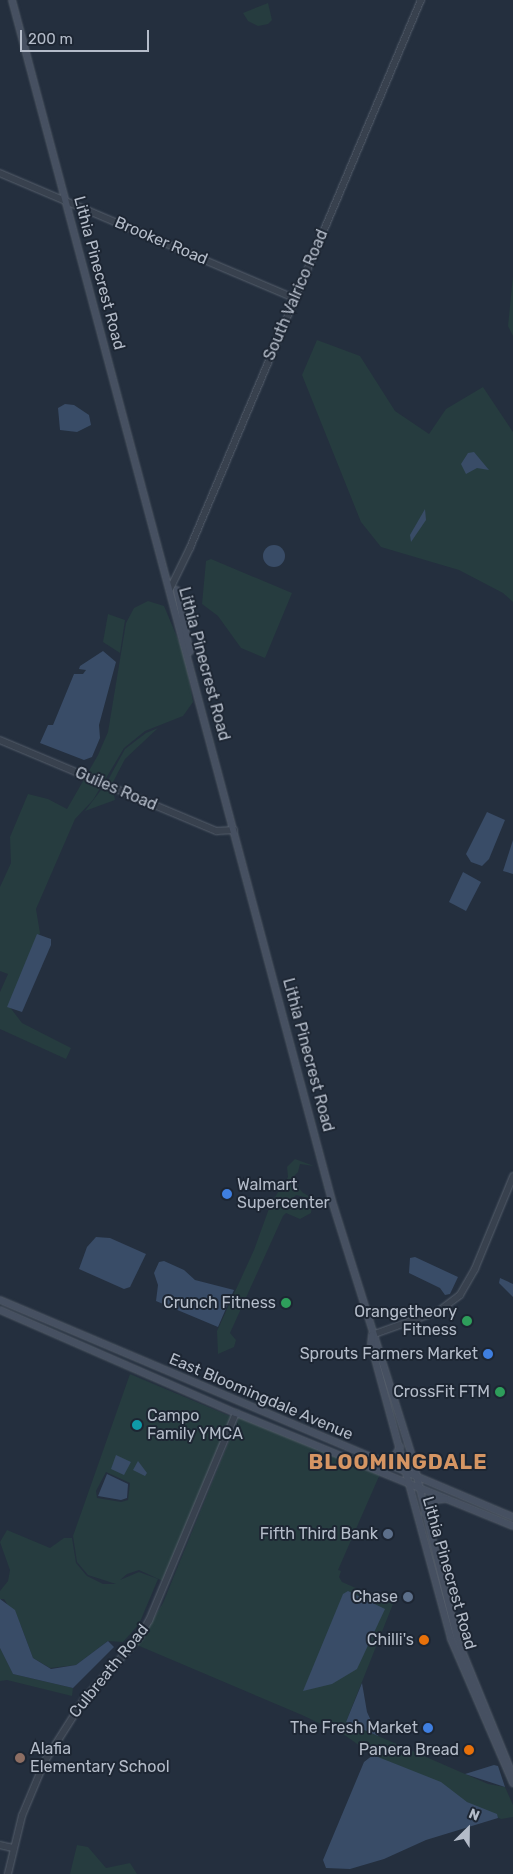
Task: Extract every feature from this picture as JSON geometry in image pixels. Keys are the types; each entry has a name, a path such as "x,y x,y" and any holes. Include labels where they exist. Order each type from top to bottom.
{"main road":[{"name":"Lithia Pinecrest Road","path":"12,0 173,589 189,661 332,1201 372,1334 377,1342 417,1477 424,1513 458,1641 513,1776"},
{"name":"East Bloomingdale Avenue","path":"0,1300 513,1517"},
{"name":"East Bloomingdale Avenue","path":"0,1310 236,1413 513,1526"},
{"name":"Lithia Pinecrest Road","path":"372,1334 371,1344 408,1473 451,1639 513,1783"},
{"path":"236,1413 241,1402"},
{"path":"381,1462 394,1458 400,1446"},
{"path":"424,1513 435,1500 445,1499"}],"street":[{"name":"South Valrico Road","path":"173,589 421,0"},
{"name":"Brooker Road","path":"0,173 294,298"},
{"name":"Guiles Road","path":"0,740 217,831 234,830"},
{"path":"372,1334 440,1311 460,1295 475,1269 513,1177"},
{"name":"Culbreath Road","path":"8,1874 13,1848 35,1784 61,1732 85,1698 139,1638 158,1606 236,1413"},
{"path":"0,1844 13,1848"}],"green space":[{"path":"268,3 272,20 268,24 258,26 248,21 243,13"},
{"path":"513,276 513,336 508,326"},
{"path":"317,340 360,356 395,411 429,434 446,409 483,387 513,432 513,602 503,593 459,570 381,547 361,522 302,375"},
{"path":"211,559 292,593 265,658 241,648 218,616 202,604 206,561"},
{"path":"148,601 164,606 185,656 193,702 183,716 145,731 124,748 93,800 75,819 36,909 40,933 9,1006 22,1023 71,1048 66,1059 0,1029 0,992 8,974 0,971 0,887 11,863 10,837 28,794 48,799 67,809 98,755 108,732 126,623 134,608"},
{"path":"108,614 125,620 120,653 103,642"},
{"path":"158,728 125,759 112,784 107,782 125,749 146,733"},
{"path":"104,786 113,790 115,800 85,811"},
{"path":"295,1159 314,1166 300,1164 298,1172 292,1178 302,1192 313,1199 296,1195 286,1205 295,1208 309,1203 312,1206 311,1213 300,1219 286,1213 283,1216 230,1333 236,1340 234,1347 218,1354 217,1331 254,1250 271,1203 288,1177 287,1167"},
{"path":"130,1374 232,1417 165,1582 139,1570 127,1574 120,1580 139,1572 158,1579 139,1624 123,1642 108,1641 76,1665 50,1668 33,1658 21,1626 4,1599 0,1599 0,1591 8,1581 10,1570 0,1542 7,1530 50,1548 64,1538 72,1538 76,1563 87,1576 103,1584 116,1584 88,1575 77,1562 73,1536","holes":["106,1472 130,1483 128,1500 121,1502 97,1498 96,1491"]},
{"path":"240,1414 380,1474 338,1570 341,1571 339,1577 342,1582 393,1604 346,1722 488,1784 505,1787 513,1805 513,1817 501,1819 374,1756 346,1736 302,1715 137,1645 163,1603"},
{"path":"0,1648 13,1674 73,1688 72,1696 7,1680 0,1681"},
{"path":"77,1845 88,1847 106,1868 130,1863 137,1874 70,1874"}],"water":[{"path":"65,404 74,405 89,415 91,425 77,432 60,430 58,408"},
{"path":"474,452 489,470 477,468 466,474 461,464 468,453"},
{"path":"425,509 426,520 411,542 410,535"},
{"path":"270,545 278,545 285,552 285,560 278,567 270,567 263,560 263,552"},
{"path":"103,651 116,662 99,725 100,738 92,757 84,760 40,743 48,725 53,725 74,674 83,674 86,670 79,669 80,666"},
{"path":"487,812 505,820 489,859 482,866 471,862 466,854"},
{"path":"513,840 513,874 503,871"},
{"path":"463,872 481,882 466,911 449,902"},
{"path":"37,934 51,939 51,945 22,1012 7,1007"},
{"path":"96,1237 110,1238 146,1254 130,1287 124,1289 79,1269 87,1247"},
{"path":"415,1257 458,1277 450,1294 445,1295 440,1288 409,1273 410,1258"},
{"path":"164,1261 184,1270 195,1280 234,1290 218,1327 156,1301 158,1285 154,1273 159,1262"},
{"path":"500,1278 513,1284 513,1297 499,1283"},
{"path":"116,1455 131,1462 124,1475 111,1469"},
{"path":"138,1461 147,1473 145,1476 133,1470"},
{"path":"107,1474 128,1484 127,1498 121,1500 98,1496"},
{"path":"348,1591 385,1609 357,1669 332,1684 303,1691 343,1594"},
{"path":"0,1599 15,1610 33,1658 51,1669 76,1665 108,1641 114,1647 73,1688 13,1674 0,1648"},
{"path":"362,1683 367,1712 378,1736 346,1722"},
{"path":"373,1755 441,1782 467,1802 497,1814 498,1818 426,1840 384,1859 350,1869 326,1868 323,1860 364,1762"},
{"path":"494,1765 498,1766 505,1787 465,1774"}],"place":[{"name":"Walmart Supercenter","path":"227,1194"},
{"name":"Crunch Fitness","path":"286,1303"},
{"name":"Orangetheory Fitness","path":"467,1321"},
{"name":"Sprouts Farmers Market","path":"488,1354"},
{"name":"CrossFit FTM","path":"500,1392"},
{"name":"Campo Family YMCA","path":"137,1425"},
{"name":"Fifth Third Bank","path":"388,1534"},
{"name":"Chase","path":"408,1597"},
{"name":"Chilli's","path":"424,1640"},
{"name":"The Fresh Market","path":"428,1728"},
{"name":"Panera Bread","path":"469,1750"},
{"name":"Alafia Elementary School","path":"20,1758"}],"district":[{"name":"BLOOMINGDALE","path":"398,1462"}]}
